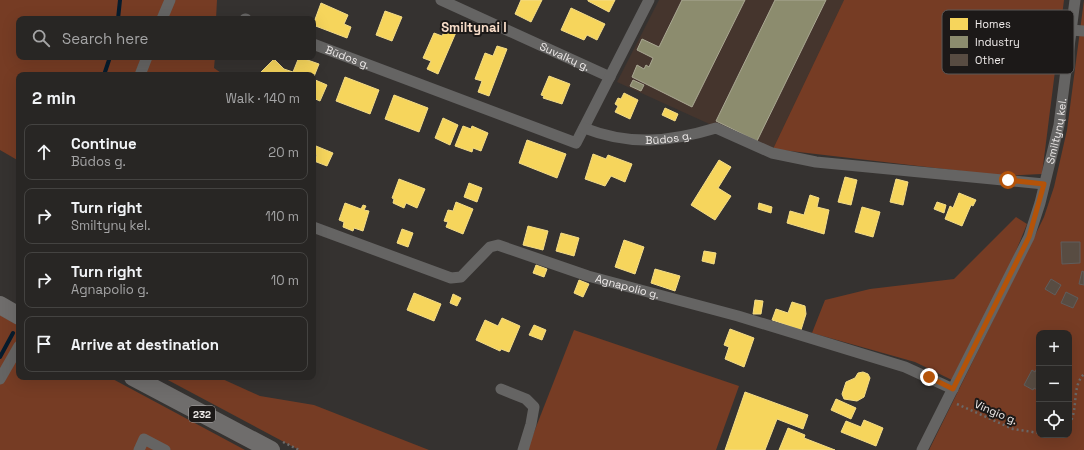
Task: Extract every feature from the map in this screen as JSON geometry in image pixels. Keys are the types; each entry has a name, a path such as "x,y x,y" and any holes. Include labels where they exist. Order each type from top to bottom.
{"main road":[{"path":"0,305 16,314"},
{"name":"232","path":"139,380 270,450"}],"street":[{"path":"163,16 170,0"},
{"name":"Suvalkų g.","path":"441,0 610,77"},
{"path":"584,128 649,0"},
{"name":"Smiltynų kel.","path":"1074,10 1075,0"},
{"path":"1074,30 1084,31"},
{"name":"Būdos g.","path":"316,45 576,143 584,128 598,134 635,141 685,137 716,128 772,153 816,162 1044,184"},
{"path":"141,72 145,60"},
{"name":"Smiltynų kel.","path":"922,450 1029,237 1059,125 1065,74"},
{"name":"Agnapolio g.","path":"316,228 451,278 461,277 490,247 498,245 588,276 738,316 905,367 953,389"},
{"path":"0,379 16,351"},
{"path":"501,389 526,400 534,407 532,424 523,450"},
{"path":"139,450 144,439 165,450"}],"path":[{"path":"1072,415 1080,378 1084,374"},
{"name":"Vingio g.","path":"948,400 1013,429 1036,433"}],"shaded area":[{"path":"0,0 217,0 216,16 16,16 16,60 215,60 214,68 220,72 16,72 16,159 0,150"},
{"path":"659,0 844,0 773,149 716,127 617,82"},
{"path":"844,0 1064,0 1063,10 942,10 942,74 1055,74 1042,174 1004,176 773,149"},
{"path":"1084,0 1084,450 929,450 1044,217 1054,187 1067,130"},
{"path":"1016,217 1027,224 1007,273 954,381 915,362 812,333 825,300 870,289 954,279"},
{"path":"0,315 16,324 16,380 115,380 245,450 0,450"},
{"path":"574,330 739,386 716,450 527,450"},
{"path":"168,380 225,380 260,396 314,405 429,450 299,450"}],"building: Homes":[{"path":"521,0 542,0 531,22 515,14"},
{"path":"588,0 615,0 609,12"},
{"path":"321,3 348,15 344,24 351,27 347,38 316,26 316,17"},
{"path":"571,8 605,24 597,40 587,35 584,40 561,30"},
{"path":"385,11 402,17 392,41 376,35"},
{"path":"447,26 457,30 438,74 427,69 431,61 423,58 434,33 442,36"},
{"path":"497,46 507,49 489,96 478,92 482,81 475,79 485,53 493,56"},
{"path":"273,60 275,60 284,69 293,72 261,72"},
{"path":"298,60 308,60 319,64 316,72 293,72"},
{"path":"549,76 570,84 562,104 543,98 544,96 541,95"},
{"path":"345,77 379,90 370,114 336,101"},
{"path":"316,80 327,85 320,101 316,99"},
{"path":"624,93 638,100 630,119 615,112 618,106 615,104 618,98 621,99"},
{"path":"394,95 428,108 419,132 385,119"},
{"path":"665,108 678,114 675,121 662,115"},
{"path":"443,118 458,125 450,145 435,138"},
{"path":"463,126 471,129 472,126 488,133 481,151 473,148 472,152 455,146"},
{"path":"527,140 566,154 557,178 519,163"},
{"path":"316,146 333,153 327,166 316,162"},
{"path":"593,154 606,159 608,155 632,164 625,182 611,176 605,186 585,179"},
{"path":"719,160 731,167 718,188 731,196 715,220 691,205"},
{"path":"845,177 857,180 851,205 838,202"},
{"path":"399,179 425,189 417,208 406,203 404,208 393,203 394,199 392,198"},
{"path":"896,179 908,182 903,205 890,202"},
{"path":"469,183 482,188 477,202 464,197"},
{"path":"959,193 976,200 973,206 971,205 962,226 945,219 950,206 953,208"},
{"path":"810,195 819,198 817,207 829,210 824,234 787,223 790,211 804,215"},
{"path":"456,202 473,209 463,234 446,227 448,222 444,221 448,210 453,211"},
{"path":"937,202 946,205 944,213 934,209"},
{"path":"345,203 361,209 363,205 366,206 364,210 369,211 363,231 354,228 353,231 343,227 344,222 339,220"},
{"path":"759,203 772,207 771,213 758,209"},
{"path":"862,207 880,212 873,237 855,232"},
{"path":"528,226 548,231 543,250 523,245"},
{"path":"402,229 413,233 408,247 397,243"},
{"path":"561,233 579,238 574,256 556,251"},
{"path":"624,240 644,247 635,274 615,267"},
{"path":"704,251 716,253 714,264 702,261"},
{"path":"536,265 547,269 544,277 533,273"},
{"path":"655,269 680,276 675,291 651,283"},
{"path":"579,280 589,284 583,297 574,293"},
{"path":"414,293 441,304 434,321 407,310"},
{"path":"453,294 461,298 457,306 450,303"},
{"path":"755,300 763,301 761,314 753,314"},
{"path":"792,302 805,306 806,314 801,330 772,320 776,309 788,313"},
{"path":"502,318 520,326 509,352 501,349 500,351 476,340 485,320 498,326"},
{"path":"534,325 546,330 542,340 529,335"},
{"path":"730,329 754,338 744,367 725,359 729,347 724,345"},
{"path":"863,372 868,374 870,378 864,397 857,401 844,399 842,394 846,382 855,378 858,373"},
{"path":"745,392 808,415 803,429 777,419 765,450 725,450"},
{"path":"836,399 856,408 851,419 831,410"},
{"path":"864,420 883,428 876,446 841,432 846,421 861,427"},
{"path":"788,428 805,435 804,438 835,450 779,450"}],"building: Industry":[{"path":"682,0 745,0 692,107 632,77 637,65 644,69 646,65 649,67 653,58 637,50 642,39 659,47"},
{"path":"775,0 826,0 757,141 716,121"},
{"path":"633,80 644,85 641,91 630,86"}],"building: Other":[{"path":"1061,242 1080,242 1080,263 1062,264"},
{"path":"1082,271 1084,272 1084,285 1079,284"},
{"path":"1051,279 1061,285 1055,295 1045,289"},
{"path":"1066,292 1078,298 1073,308 1061,303"},
{"path":"1032,370 1035,372 1036,370 1036,389 1034,388 1033,390 1024,385"}],"waterway":[{"path":"118,16 120,0"},
{"path":"105,72 109,60"},
{"path":"0,357 13,333"}],"district":[{"name":"Smiltynai I","path":"474,27"}],"route":[{"path":"929,377 953,389 1029,237 1040,203 1044,184 1008,180"}]}
